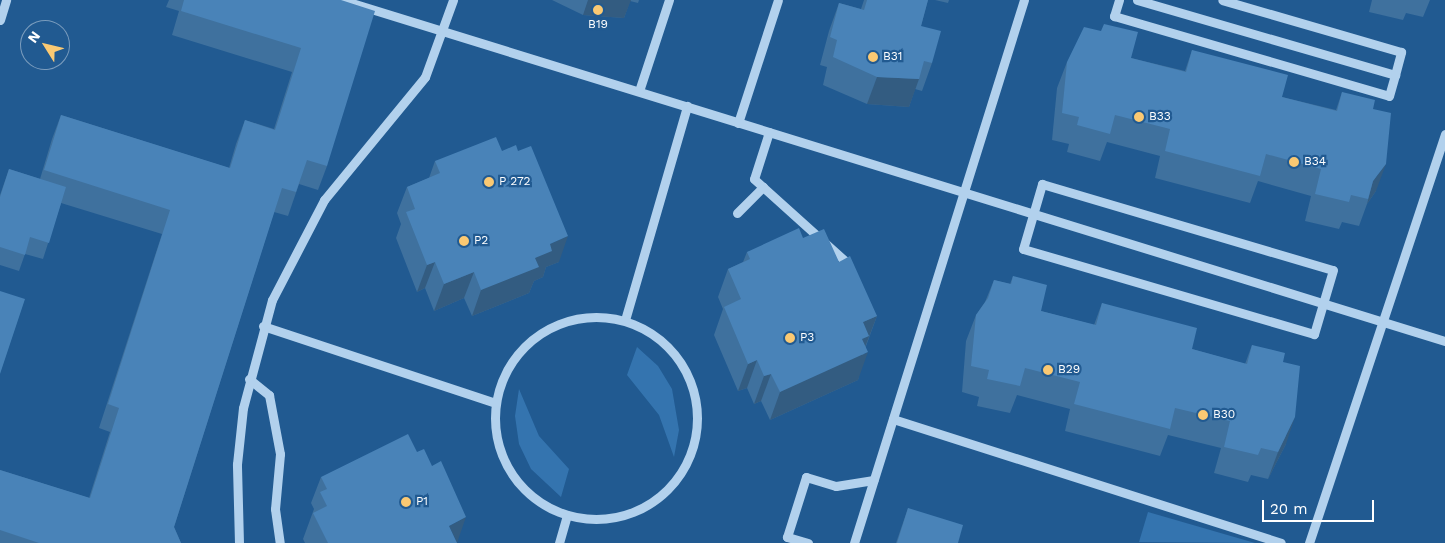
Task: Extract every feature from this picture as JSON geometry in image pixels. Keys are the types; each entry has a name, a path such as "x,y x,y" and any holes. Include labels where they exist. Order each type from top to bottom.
{"street":[{"path":"0,20 6,0"},
{"path":"342,0 1445,341"},
{"path":"239,543 237,464 249,379 263,326 296,249 324,200 424,77 454,0"},
{"path":"638,92 669,0"},
{"path":"738,123 778,0"},
{"path":"854,543 1024,0"},
{"path":"1119,0 1114,16 1388,96 1401,52 1222,0"},
{"path":"1137,0 1395,75"},
{"path":"625,320 687,106"},
{"path":"769,132 754,179 845,261"},
{"path":"1309,543 1445,134"},
{"path":"1042,184 1333,270 1314,334 1023,249 1033,214 1042,184"},
{"path":"737,213 763,187"},
{"path":"582,317 625,320 664,341 689,376 698,418 694,447 673,484 638,510 596,519 567,515 541,503 511,473 496,432 496,403 511,363 542,332 582,317"},
{"path":"263,326 496,403"},
{"path":"249,379 269,395 280,454 275,509 280,543"},
{"path":"893,419 1282,543"},
{"path":"808,543 787,537 806,477 836,486 874,480"},
{"path":"559,543 567,515"}],"shaded area":[{"path":"637,347 658,366 672,389 679,430 674,457 659,415 627,375"},
{"path":"519,389 539,436 569,469 561,497 531,469 519,444 515,416"},
{"path":"1148,512 1255,543 1139,542"}],"building":[{"path":"184,0 341,0 375,11 327,166 307,160 296,192 282,188 174,527 181,543 39,543 0,530 0,470 90,498 119,408 108,404 170,210 44,170 61,115 230,168 245,120 275,130 301,48 181,11"},
{"name":"B31","path":"867,0 928,0 921,26 941,31 932,63 924,61 919,79 877,77 833,57 837,40 830,37 839,3 864,10"},
{"path":"1104,24 1138,32 1131,58 1186,72 1192,50 1288,75 1282,97 1337,111 1342,92 1375,100 1373,109 1391,113 1386,164 1373,181 1368,199 1351,195 1349,202 1315,194 1321,169 1266,154 1260,176 1165,151 1170,129 1115,115 1110,134 1077,125 1079,117 1062,113 1067,62 1084,27 1101,31"},
{"name":"P2","path":"496,137 502,151 516,145 518,151 531,146 568,236 550,244 552,251 535,258 539,267 481,290 474,272 444,284 435,262 427,265 406,212 415,209 407,187 440,173 435,161"},
{"path":"9,169 66,187 49,243 30,237 25,255 0,247 0,197"},
{"name":"P3","path":"799,228 803,238 824,229 839,262 850,256 877,316 863,322 869,336 862,339 868,352 780,392 771,374 764,376 757,360 748,364 724,307 741,299 728,269 750,259 747,252"},
{"path":"1013,276 1047,285 1041,311 1096,325 1102,303 1197,328 1192,349 1247,364 1252,345 1285,353 1283,362 1300,366 1295,417 1278,452 1261,448 1258,455 1224,447 1230,421 1175,408 1170,429 1074,404 1080,382 1025,368 1020,386 987,379 989,370 971,366 976,315 988,298 994,280 1011,284"},
{"path":"0,291 25,299 0,374"},
{"path":"408,434 417,452 424,449 432,466 441,461 466,517 449,526 457,543 328,543 313,513 327,506 320,492 327,489 321,477"},
{"path":"908,508 963,525 958,543 897,543"}],"place":[{"name":"B19","path":"598,10"},
{"name":"B31","path":"873,57"},
{"name":"B33","path":"1139,117"},
{"name":"B34","path":"1294,162"},
{"name":"P 272","path":"489,182"},
{"name":"P2","path":"464,241"},
{"name":"P3","path":"790,338"},
{"name":"B29","path":"1048,370"},
{"name":"B30","path":"1203,415"},
{"name":"P1","path":"406,502"}]}
